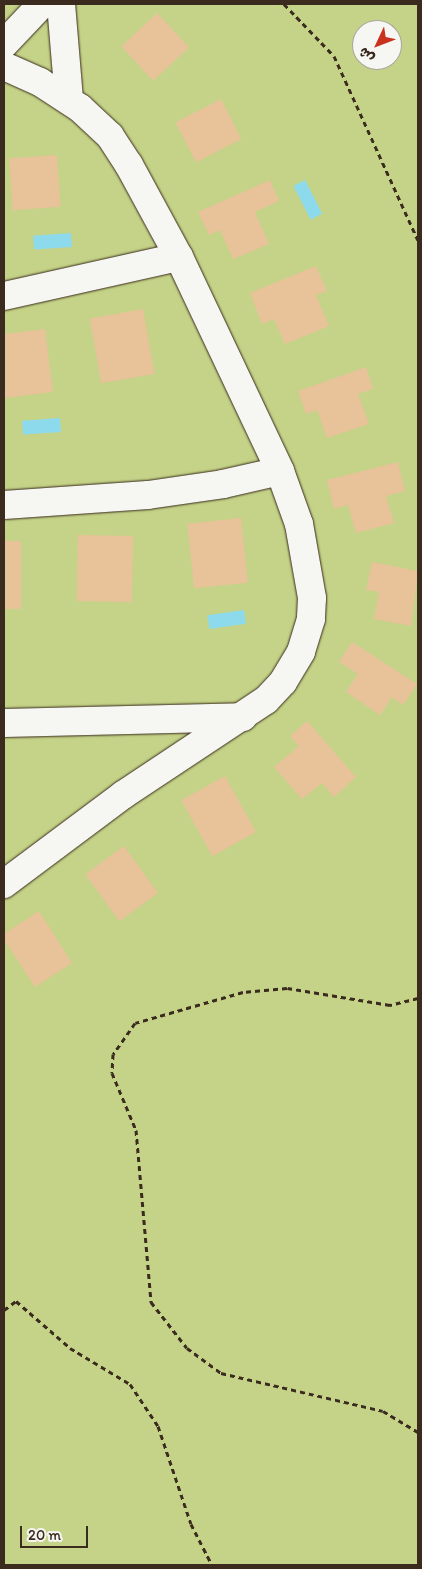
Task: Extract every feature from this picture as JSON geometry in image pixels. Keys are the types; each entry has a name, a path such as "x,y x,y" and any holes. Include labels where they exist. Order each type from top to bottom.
{"street":[{"path":"4,44 42,4"},
{"path":"61,4 69,99"},
{"path":"4,66 69,99 101,127 121,150 179,257 280,470 306,551 312,598 311,619 293,668 266,700 123,796 4,884"},
{"path":"4,296 179,257"},
{"path":"4,505 148,495 224,484 280,470"},
{"path":"4,723 243,717"}],"path":[{"path":"284,4 334,56 418,240"},
{"path":"418,998 390,1005 287,988 244,992 135,1023 113,1054 112,1073 136,1130 151,1302 187,1348 221,1374 383,1411 418,1432"},
{"path":"4,1310 16,1301 70,1348 130,1384 158,1426 190,1524 212,1565"}],"green space":[{"path":"4,4 418,4 418,1565 4,1565"}],"water":[{"path":"305,180 322,214 311,220 293,186"},
{"path":"71,233 72,247 34,250 33,236"},
{"path":"60,418 61,432 23,435 22,421"},
{"path":"244,610 246,624 209,629 207,615"}],"building":[{"path":"157,13 189,47 153,81 121,46"},
{"path":"221,99 241,139 196,162 176,122"},
{"path":"57,155 61,207 13,210 9,158"},
{"path":"270,180 279,201 255,212 269,244 233,259 220,230 209,235 198,212"},
{"path":"316,266 327,291 316,295 329,326 285,344 274,319 262,324 250,293"},
{"path":"143,309 154,374 101,383 90,318"},
{"path":"45,329 53,392 4,398 4,334"},
{"path":"366,367 373,389 358,394 369,424 327,438 317,410 306,414 298,391"},
{"path":"398,462 405,491 386,496 394,523 356,533 348,505 334,509 327,480"},
{"path":"241,518 248,583 194,588 187,524"},
{"path":"78,535 133,536 132,602 77,601"},
{"path":"4,541 21,541 21,609 4,609"},
{"path":"372,562 418,571 411,626 374,619 379,592 366,590"},
{"path":"352,642 417,684 403,705 392,697 380,715 346,692 358,674 339,662"},
{"path":"307,721 356,777 334,797 322,783 302,799 274,767 299,746 290,736"},
{"path":"225,776 256,832 212,856 181,800"},
{"path":"124,846 158,893 119,921 85,874"},
{"path":"39,911 72,963 35,987 4,939 4,934"}]}
